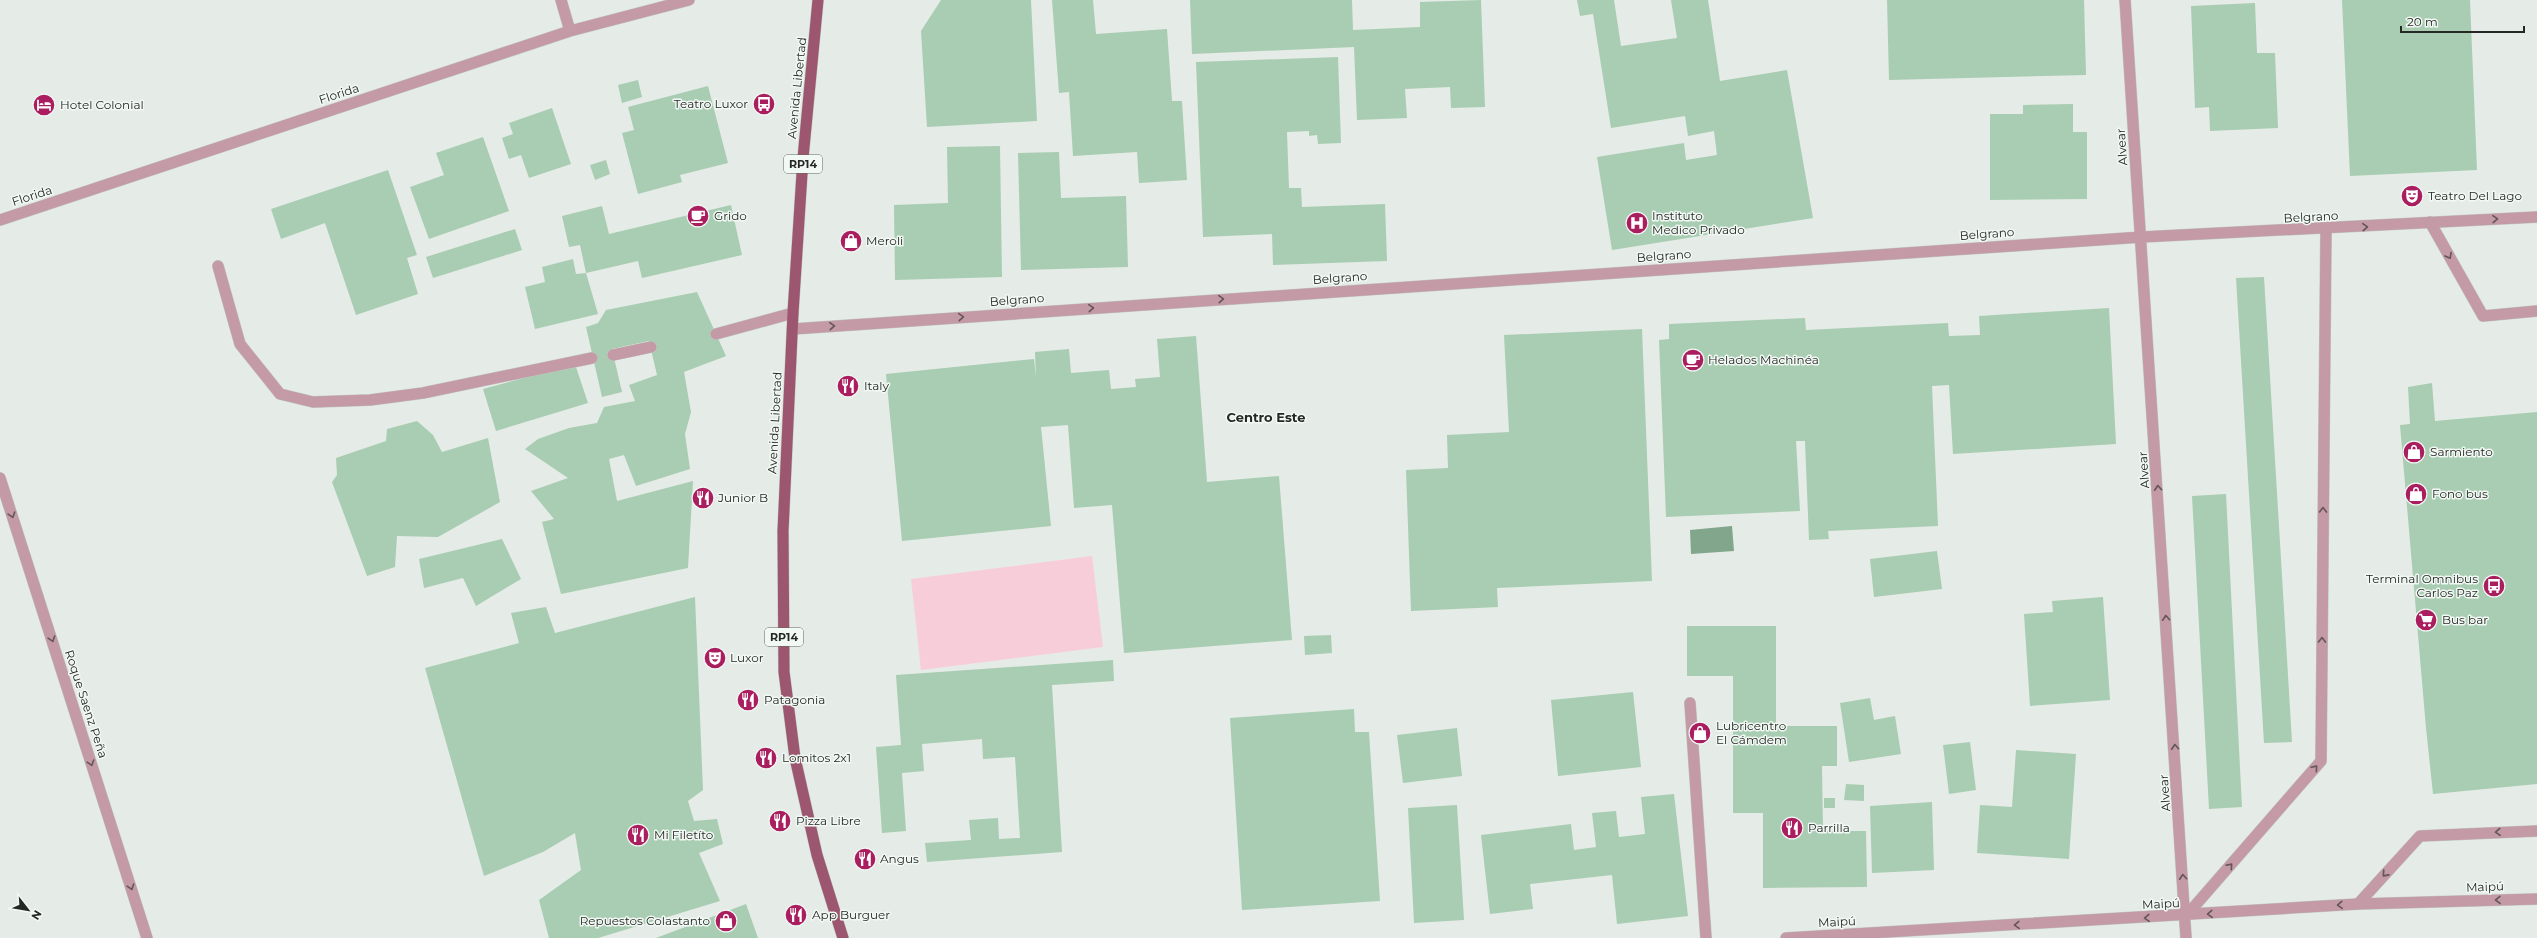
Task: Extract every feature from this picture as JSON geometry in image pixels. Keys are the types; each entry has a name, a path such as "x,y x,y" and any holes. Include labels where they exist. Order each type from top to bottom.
{"main road":[{"name":"Avenida Libertad","path":"818,0 803,158 793,313 783,531 784,672 795,758 813,840 843,938"}],"street":[{"path":"561,0 570,31"},
{"name":"Florida","path":"0,220 570,31 690,0"},
{"name":"Alvear","path":"2125,0 2142,237 2186,916 2186,938"},
{"name":"Belgrano","path":"793,329 2142,237 2537,218"},
{"path":"2430,222 2483,316 2537,311"},
{"path":"2186,916 2321,761 2326,229"},
{"path":"218,266 240,344 280,394 313,402 370,400 423,393 592,358"},
{"path":"716,334 793,313"},
{"path":"613,354 651,347"},
{"name":"Roque Saenz Peña","path":"0,478 147,938"},
{"path":"1690,703 1706,938"},
{"path":"2358,904 2420,836 2537,831"},
{"name":"Maipú","path":"1786,938 2186,916 2358,904 2537,899"}],"shaded area":[{"path":"1732,526 1734,551 1691,554 1690,530"},
{"path":"1092,556 1103,647 921,670 911,579"}],"building":[{"path":"941,0 1031,0 1037,121 927,127 921,31"},
{"path":"1052,0 1093,0 1096,34 1167,29 1172,101 1182,101 1187,180 1139,183 1137,152 1073,156 1069,92 1059,93"},
{"path":"1190,0 1352,0 1353,30 1420,27 1420,2 1481,0 1485,107 1451,108 1450,87 1405,89 1407,118 1357,120 1354,47 1192,54"},
{"path":"1577,0 1614,0 1621,46 1677,38 1671,0 1708,0 1720,81 1787,70 1813,218 1612,250 1597,157 1684,143 1686,160 1717,155 1714,131 1688,136 1685,116 1611,128 1593,14 1580,16"},
{"path":"1887,0 2084,0 2086,75 1889,80"},
{"path":"2342,0 2470,0 2477,170 2350,176"},
{"path":"2255,3 2257,53 2275,53 2278,128 2210,131 2209,107 2195,108 2191,6"},
{"path":"1338,57 1341,143 1318,144 1317,135 1309,136 1309,131 1287,132 1289,188 1301,188 1302,207 1385,204 1387,261 1273,265 1272,234 1203,237 1196,62"},
{"path":"638,80 642,97 622,103 618,85"},
{"path":"708,86 728,163 680,175 682,182 638,194 622,133 634,130 628,107"},
{"path":"2073,104 2073,132 2087,132 2087,199 1990,200 1990,114 2023,114 2023,105"},
{"path":"552,108 571,164 529,178 521,155 509,159 502,138 513,134 509,123"},
{"path":"483,137 509,211 429,239 410,187 444,175 436,153"},
{"path":"1000,146 1002,277 895,280 894,205 948,203 947,147"},
{"path":"1059,152 1061,198 1126,196 1128,267 1021,270 1018,153"},
{"path":"606,160 610,174 595,180 590,165"},
{"path":"388,170 417,255 407,258 418,294 356,315 325,223 281,239 271,209"},
{"path":"731,205 742,255 642,278 638,261 586,273 580,245 569,247 562,216 602,206 609,234"},
{"path":"515,229 522,250 433,278 426,257"},
{"path":"573,259 576,274 586,273 598,314 535,329 525,287 545,282 542,267"},
{"path":"2264,277 2292,742 2264,743 2236,278"},
{"path":"697,292 726,356 684,372 691,412 685,434 690,469 636,486 624,455 609,459 617,501 693,481 688,568 561,594 542,522 554,519 531,491 568,478 525,449 538,439 569,428 597,423 604,407 635,401 629,385 657,375 649,341 612,349 622,392 602,397 586,327 598,323 606,310"},
{"path":"2109,308 2116,444 1953,454 1949,385 1932,386 1938,526 1828,531 1829,539 1809,540 1805,441 1796,441 1800,511 1666,517 1659,340 1669,339 1669,324 1805,318 1806,330 1948,323 1949,336 1980,335 1979,316"},
{"path":"1642,329 1652,581 1497,588 1498,607 1411,611 1406,470 1448,468 1447,435 1509,432 1504,335"},
{"path":"1196,336 1207,482 1279,476 1292,640 1124,653 1112,505 1074,508 1068,425 1041,427 1051,526 902,541 886,374 1034,359 1036,377 1035,352 1069,349 1071,373 1109,370 1111,389 1136,387 1135,379 1160,377 1157,339"},
{"path":"575,364 588,403 496,431 483,389"},
{"path":"2432,383 2435,421 2537,412 2537,784 2433,794 2400,425 2410,424 2408,387"},
{"path":"417,421 433,435 442,452 488,438 500,502 438,537 397,536 395,567 367,576 332,482 337,475 336,458 386,441 387,429"},
{"path":"2226,494 2242,807 2209,809 2192,496"},
{"path":"502,539 521,579 476,606 463,578 424,588 419,559"},
{"path":"1937,551 1942,589 1874,597 1870,559"},
{"path":"695,597 703,790 688,801 694,821 717,819 723,844 699,853 720,901 598,938 549,938 539,900 581,870 575,833 543,852 484,876 425,668 519,643 511,613 546,607 555,633"},
{"path":"2103,597 2110,700 2030,706 2024,614 2053,612 2052,601"},
{"path":"1687,626 1776,626 1776,726 1837,726 1837,766 1822,766 1823,831 1866,831 1867,887 1763,888 1763,813 1733,813 1733,676 1687,676"},
{"path":"1331,635 1332,653 1305,655 1304,636"},
{"path":"1113,660 1114,681 1052,685 1062,852 927,862 925,843 971,840 969,820 998,818 999,839 1020,838 1015,757 983,759 982,739 922,744 924,771 902,773 906,831 882,833 876,747 901,745 896,675"},
{"path":"1633,692 1641,767 1558,776 1551,700"},
{"path":"1870,698 1874,720 1895,716 1901,754 1849,762 1840,703"},
{"path":"1354,709 1355,732 1369,732 1380,901 1242,910 1230,718"},
{"path":"1457,728 1462,776 1403,783 1397,735"},
{"path":"1970,742 1976,790 1949,794 1943,745"},
{"path":"2016,750 2076,754 2069,859 1977,853 1980,805 2012,807"},
{"path":"1846,784 1864,785 1864,801 1844,800"},
{"path":"1674,794 1688,916 1617,924 1612,875 1530,884 1533,909 1490,914 1481,835 1571,824 1574,850 1596,847 1592,813 1616,811 1619,837 1645,834 1641,797"},
{"path":"1824,798 1835,798 1835,808 1824,808"},
{"path":"1932,802 1934,870 1872,873 1870,806"},
{"path":"1457,805 1464,920 1414,923 1408,808"},
{"name":"Repuestos Colastanto","path":"746,904 758,938 656,938"}],"place":[{"name":"Teatro Luxor","path":"764,104"},
{"name":"Hotel Colonial","path":"44,105"},
{"name":"Teatro Del Lago","path":"2412,196"},
{"name":"Grido","path":"698,216"},
{"name":"Instituto Medico Privado","path":"1637,223"},
{"name":"Meroli","path":"851,241"},
{"name":"Helados Machinéa","path":"1693,360"},
{"name":"Italy","path":"848,386"},
{"name":"Sarmiento","path":"2414,452"},
{"name":"Fono bus","path":"2416,494"},
{"name":"Junior B","path":"703,498"},
{"name":"Terminal Omnibus Carlos Paz","path":"2494,586"},
{"name":"Bus bar","path":"2426,620"},
{"name":"Luxor","path":"715,658"},
{"name":"Patagonia","path":"748,700"},
{"name":"Lubricentro El Cámdem","path":"1700,733"},
{"name":"Lomitos 2x1","path":"766,758"},
{"name":"Pizza Libre","path":"780,821"},
{"name":"Parrilla","path":"1792,828"},
{"name":"Mi Filetíto","path":"638,835"},
{"name":"Angus","path":"865,859"},
{"name":"App Burguer","path":"796,915"},
{"name":"Repuestos Colastanto","path":"726,921"}],"district":[{"name":"Centro Este","path":"1266,417"}]}
